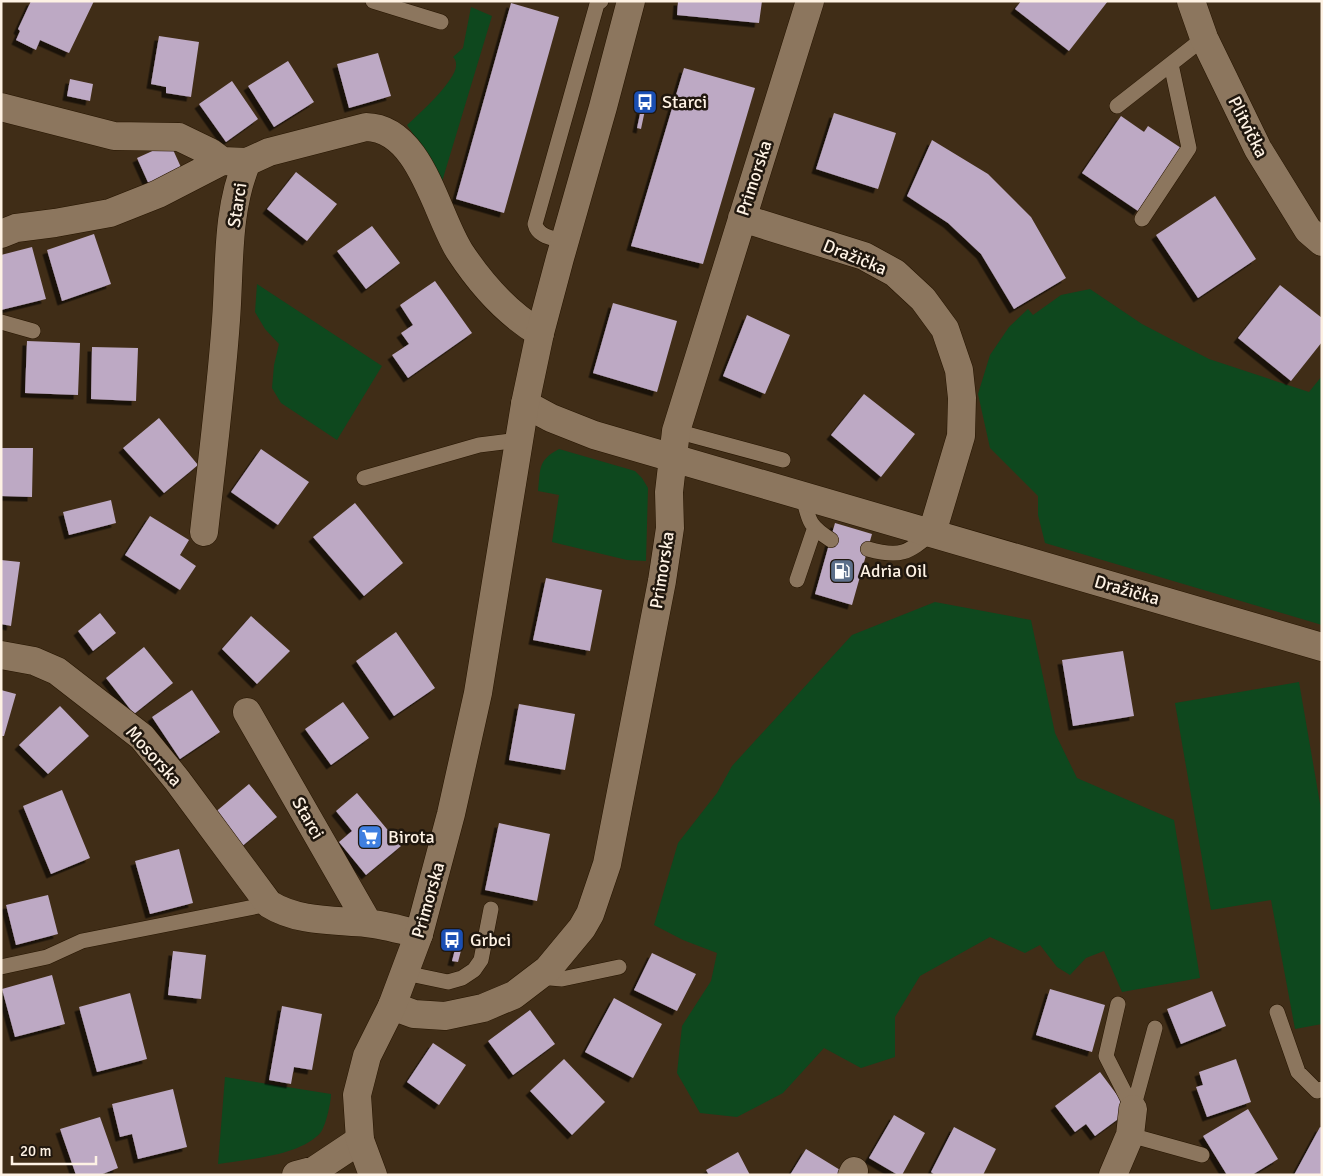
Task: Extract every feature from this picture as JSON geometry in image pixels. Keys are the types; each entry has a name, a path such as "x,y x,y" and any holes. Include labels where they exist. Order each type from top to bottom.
{"street":[{"name":"Primorska","path":"374,1175 360,1140 357,1095 367,1056 392,1006 419,934 451,814 478,693 525,404 540,333 631,1"},
{"name":"Primorska","path":"392,1006 414,1014 445,1016 483,1008 514,995 548,970 586,921 607,864 662,581 670,528 669,492 676,431 810,1"},
{"name":"Plitvička","path":"1191,1 1204,38 1258,150 1308,230 1322,242"},
{"name":"Starci","path":"1,107 114,136 179,137 234,162 366,127 376,127 396,138 407,149 421,170 448,232 478,278 508,310 524,324 540,333"},
{"name":"Starci","path":"204,532 221,394 233,217 239,180 234,162"},
{"path":"1,234 16,228 110,213 234,162"},
{"name":"Dražička","path":"742,218 864,256 895,273 922,298 945,329 959,370 962,398 961,436 932,533"},
{"name":"Dražička","path":"525,404 551,418 594,435 1322,647"},
{"name":"Mosorska","path":"1,655 34,660 57,671 142,737 177,780 269,904 280,911 320,921 368,923 419,934"},
{"name":"Starci","path":"247,712 368,923"},
{"path":"1113,1175 1132,1122"},
{"path":"296,1175 315,1170 360,1140"}],"lane":[{"path":"373,1 441,22"},
{"path":"565,242 540,234 536,230 535,224 597,4 601,1"},
{"path":"1116,106 1204,38"},
{"path":"1142,220 1189,148 1171,64"},
{"path":"1,322 33,331"},
{"path":"676,431 783,460"},
{"path":"364,478 478,445 519,440"},
{"path":"803,496 808,520 814,530 831,540"},
{"path":"798,580 814,530"},
{"path":"868,549 898,554 914,548 932,533"},
{"path":"1,967 47,957 82,941 269,904"},
{"path":"405,973 448,982 462,978 474,970 481,960 491,909"},
{"path":"538,977 562,979 619,966"},
{"path":"1118,1004 1106,1056 1132,1122 1202,1155"},
{"path":"1277,1012 1298,1072 1317,1090 1322,1089"},
{"path":"1132,1122 1155,1028"}],"green space":[{"path":"471,7 492,16 441,185 431,160 407,125 444,87 455,71 456,64 453,57 463,48"},
{"path":"257,284 382,366 337,440 281,403 272,388 274,365 279,344 265,329 255,312"},
{"path":"1090,289 1142,324 1209,359 1309,392 1322,376 1322,625 1045,543 1038,515 1038,496 990,448 978,394 990,355 1009,327 1028,309 1033,315 1061,295"},
{"path":"559,449 635,471 642,478 648,488 646,561 627,560 552,542 559,495 538,491 543,461"},
{"path":"935,602 1031,620 1055,733 1077,778 1174,820 1200,978 1122,992 1104,951 1086,958 1070,975 1057,967 1040,945 1025,953 990,937 920,976 895,1017 895,1057 861,1068 824,1048 783,1093 737,1117 700,1113 677,1073 682,1026 711,981 717,953 683,940 654,925 678,843 717,793 732,766 852,635"},
{"path":"1299,682 1322,815 1322,1024 1295,1029 1271,900 1211,910 1175,703"},
{"path":"225,1077 331,1094 323,1129 312,1140 288,1151 218,1164"}],"building":[{"path":"31,1 94,1 69,53 40,40 36,50 16,40 20,31 18,29"},
{"path":"678,1 762,1 759,23 677,15"},
{"path":"1021,1 1108,1 1069,51 1015,9"},
{"path":"511,3 559,17 504,213 456,199"},
{"path":"159,36 199,42 191,97 166,93 166,87 151,84"},
{"path":"378,53 391,96 349,108 337,64"},
{"path":"288,61 314,102 274,127 248,86"},
{"path":"684,68 755,88 703,264 631,246"},
{"path":"70,79 93,84 90,101 67,96"},
{"path":"232,81 258,119 226,142 199,104"},
{"path":"641,109 645,110 641,129 637,128"},
{"path":"834,113 896,133 878,189 816,169"},
{"path":"1121,116 1144,132 1148,126 1181,148 1138,211 1082,173"},
{"path":"932,140 988,174 1031,217 1066,278 1014,309 981,254 948,223 907,196"},
{"path":"170,143 184,174 151,189 137,158"},
{"path":"296,172 337,204 307,241 267,209"},
{"path":"1215,196 1256,259 1198,298 1156,235"},
{"path":"372,226 400,263 366,289 337,251"},
{"path":"94,234 111,284 62,301 47,250"},
{"path":"32,247 46,299 1,310 1,255"},
{"path":"435,281 472,333 408,378 392,355 409,344 401,333 413,325 400,305"},
{"path":"1280,285 1322,318 1322,342 1291,381 1238,338"},
{"path":"613,303 677,321 657,392 593,373"},
{"path":"747,315 790,335 765,394 723,376"},
{"path":"27,341 80,343 78,395 25,393"},
{"path":"92,347 138,348 136,401 91,399"},
{"path":"864,394 915,434 881,477 831,435"},
{"path":"159,418 198,465 164,493 123,448"},
{"path":"1,448 33,448 32,497 1,496"},
{"path":"261,449 309,482 278,525 231,492"},
{"path":"111,500 116,523 69,535 63,512"},
{"path":"355,503 403,563 364,596 313,537"},
{"path":"150,516 189,540 180,555 196,566 180,590 125,555"},
{"name":"Adria Oil","path":"835,523 872,534 852,605 815,594"},
{"path":"1,560 20,562 11,626 1,624"},
{"path":"546,578 602,590 590,651 533,640"},
{"path":"100,613 116,633 93,651 78,631"},
{"path":"251,616 290,651 257,684 222,649"},
{"path":"396,632 435,688 394,716 356,661"},
{"path":"144,647 173,683 134,714 106,678"},
{"path":"1123,651 1134,716 1073,726 1062,660"},
{"path":"1,690 16,694 4,736 1,736"},
{"path":"192,690 220,732 180,759 152,717"},
{"path":"343,702 369,738 331,765 305,729"},
{"path":"519,704 575,714 565,770 509,760"},
{"path":"60,706 89,736 48,774 19,745"},
{"path":"249,784 277,817 240,848 213,814"},
{"path":"62,790 90,858 51,874 23,806"},
{"name":"Birota","path":"357,793 401,846 366,875 339,842 352,831 336,811"},
{"path":"499,823 550,834 537,901 485,890"},
{"path":"179,849 193,903 150,914 135,861"},
{"path":"48,895 58,934 16,945 6,905"},
{"path":"457,942 463,943 458,962 452,961"},
{"path":"173,951 206,955 201,999 168,995"},
{"path":"652,953 696,974 677,1011 634,990"},
{"path":"52,975 65,1024 15,1037 2,989"},
{"path":"1050,989 1105,1005 1092,1052 1036,1035"},
{"path":"1212,991 1226,1026 1181,1044 1167,1009"},
{"path":"130,993 147,1059 97,1072 79,1007"},
{"path":"614,998 662,1024 633,1078 585,1052"},
{"path":"282,1006 322,1014 312,1070 294,1067 291,1084 269,1080"},
{"path":"530,1010 555,1044 513,1075 488,1041"},
{"path":"433,1043 466,1065 439,1105 407,1082"},
{"path":"564,1059 605,1102 572,1135 530,1091"},
{"path":"1236,1059 1251,1102 1207,1117 1196,1087 1203,1085 1199,1072"},
{"path":"1100,1072 1129,1111 1095,1136 1086,1124 1075,1132 1055,1106"},
{"path":"173,1089 187,1147 138,1159 132,1134 120,1137 112,1104"},
{"path":"1248,1109 1278,1159 1252,1175 1227,1175 1203,1136"},
{"path":"894,1115 925,1133 902,1175 898,1175 869,1158"},
{"path":"100,1117 118,1168 100,1175 76,1175 60,1129"},
{"path":"954,1127 996,1149 983,1175 935,1175 931,1172"},
{"path":"1320,1127 1322,1128 1322,1175 1294,1175"},
{"path":"806,1149 845,1173 844,1175 790,1175"},
{"path":"738,1152 750,1175 709,1175 706,1170"}],"place":[{"name":"Starci","path":"645,102"},
{"name":"Adria Oil","path":"842,571"},
{"name":"Birota","path":"370,837"},
{"name":"Grbci","path":"452,940"}]}
